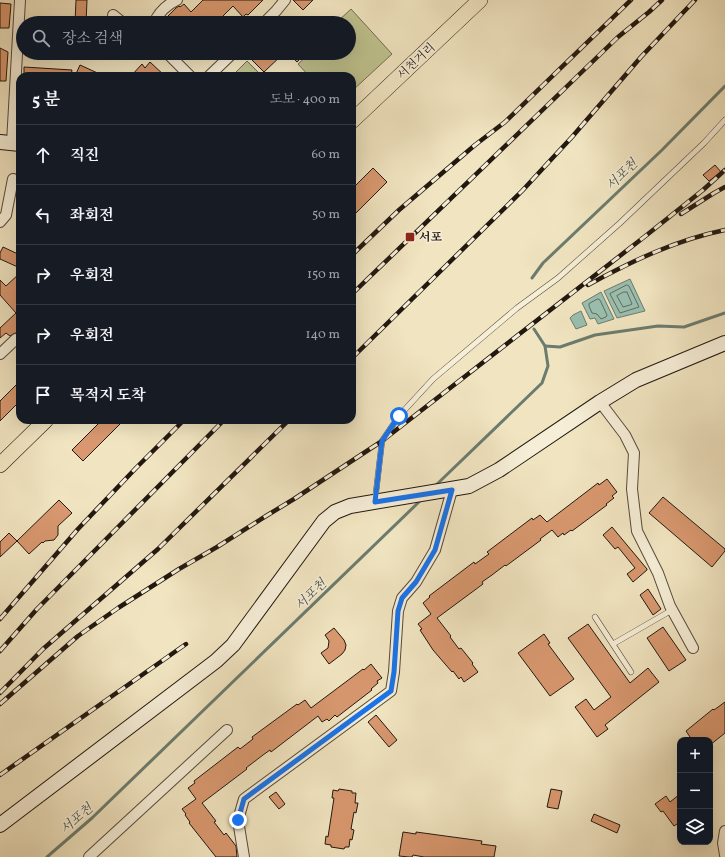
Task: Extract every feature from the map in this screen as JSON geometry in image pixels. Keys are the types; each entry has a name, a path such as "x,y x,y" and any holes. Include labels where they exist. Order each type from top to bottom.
{"main road":[{"name":"서천거리","path":"356,117 480,0"},
{"path":"0,465 42,424"}],"street":[{"path":"19,16 20,0"},
{"path":"157,16 167,6 177,0"},
{"path":"272,16 285,0"},
{"path":"11,143 16,60"},
{"path":"174,60 186,72"},
{"path":"213,72 226,60"},
{"path":"0,222 6,215 13,179"},
{"path":"0,354 16,339"},
{"path":"0,825 216,661 244,631 324,521 335,512 350,506 470,486 499,470 600,402 636,380 725,343"},
{"path":"600,402 625,435 634,453 632,489 637,531 658,573 672,610 693,648"},
{"path":"244,857 238,820 244,799 391,691 394,672 398,611 402,598 416,582 435,550 447,491"},
{"path":"89,857 227,730"},
{"path":"725,830 723,843 725,855"}],"lane":[{"path":"375,502 382,441 399,416 433,379 517,308 558,278 620,224 704,143 725,120"},
{"path":"613,644 672,610"},
{"path":"595,617 631,672"}],"green space":[{"path":"351,9 392,54 356,87 356,72 305,72 298,64 302,60 356,60 356,16 344,16"},
{"path":"247,61 258,72 236,72"}],"water":[{"path":"630,279 645,311 617,318 604,291"},
{"path":"601,292 614,319 598,324 595,318 590,319 582,303"},
{"path":"581,311 587,325 576,329 570,318"}],"building":[{"path":"76,0 87,0 86,16 75,16"},
{"path":"203,0 263,0 248,15 246,14 244,16 242,16 233,6 223,16 168,16 176,8 184,4 191,12"},
{"path":"293,0 313,0 303,10"},
{"path":"0,3 11,4 9,28 0,28"},
{"path":"0,48 8,52 6,81 0,81"},
{"path":"252,60 277,60 264,72"},
{"path":"150,62 161,72 135,72 142,64 145,68"},
{"path":"80,65 95,72 77,72"},
{"path":"24,67 72,70 72,72 24,72"},
{"path":"715,165 721,172 709,181 703,175"},
{"path":"373,168 387,182 356,213 356,185"},
{"path":"3,247 16,253 16,266 0,259 0,253"},
{"path":"16,277 16,313 0,295 0,280 6,286"},
{"path":"16,313 16,333 10,336 6,333 0,338 0,328"},
{"path":"16,385 16,405 0,421 0,401"},
{"path":"98,424 120,424 83,461 72,450"},
{"path":"607,479 617,492 612,496 614,498 606,504 607,505 572,531 571,530 564,535 563,533 558,537 552,530 540,539 541,540 482,582 483,584 437,618 459,649 461,648 473,663 472,664 478,672 464,682 461,677 459,679 433,650 420,630 422,629 418,624 431,614 423,603 430,597 429,596 474,562 475,564 489,554 487,552 532,518 533,520 540,515 547,522 598,483 599,485"},
{"path":"663,497 725,549 712,567 649,513"},
{"path":"59,500 72,513 58,526 58,535 54,540 42,542 29,554 17,541"},
{"path":"612,527 647,569 633,582 627,574 635,568 618,547 615,549 603,535"},
{"path":"9,533 17,541 0,557 0,542"},
{"path":"648,589 661,609 653,615 640,595"},
{"path":"588,624 630,683 648,668 659,682 605,725 608,729 597,737 575,707 586,699 594,710 611,697 568,638"},
{"path":"663,627 686,660 669,671 647,638"},
{"path":"334,628 344,640 346,645 342,654 329,664 321,653 328,648 329,641 325,635"},
{"path":"544,634 550,643 548,644 574,679 550,696 518,653"},
{"path":"371,664 382,678 377,681 378,683 371,689 372,690 337,717 335,715 329,721 327,719 322,722 318,716 271,752 270,750 263,755 202,803 216,821 214,822 224,835 226,833 236,846 237,857 216,857 189,823 190,822 185,815 186,814 182,809 196,799 188,788 195,783 194,781 238,747 240,749 253,739 252,737 297,704 298,705 305,700 311,708"},
{"path":"725,702 725,733 713,743 713,737 690,737 686,731 713,709 714,710"},
{"path":"376,715 397,740 389,747 368,722"},
{"path":"339,789 356,793 355,803 358,803 356,813 354,812 351,829 354,830 352,840 350,839 349,847 345,847 344,849 331,847 331,845 325,844 326,836 328,837 334,798 332,798 333,790 338,791"},
{"path":"551,789 562,791 558,809 547,807"},
{"path":"276,792 285,804 279,809 269,797"},
{"path":"666,796 670,802 677,796 677,824 674,826 663,811 661,812 655,804"},
{"path":"594,814 620,825 617,833 591,821"},
{"path":"403,832 416,834 416,832 482,841 481,844 496,846 494,857 399,856"}],"waterway":[{"name":"서포천","path":"532,278 543,263 662,150 725,86"},
{"path":"545,346 560,347 595,335 658,326 684,327 725,313"},
{"name":"서포천","path":"434,487 542,383 548,366 545,346 534,329"},
{"name":"서포천","path":"47,857 92,818 421,500"}],"railway":[{"path":"356,251 399,210 475,145 505,122 631,0"},
{"path":"356,290 618,37 662,0"},
{"path":"356,354 522,191 572,137 641,57 695,0"},
{"path":"0,704 78,636 118,608 294,499 382,441 648,234 703,190 725,170"},
{"path":"681,214 725,187"},
{"path":"588,285 672,245 725,230"},
{"path":"0,619 78,529 180,424"},
{"path":"0,651 37,609 220,424"},
{"path":"0,693 43,649 158,549 285,424"},
{"path":"0,775 186,644"}],"place":[{"name":"서포","path":"410,237"}],"route":[{"path":"238,820 244,799 391,691 394,672 398,611 402,598 416,582 435,550 452,490 375,502 382,441 399,416"}]}
